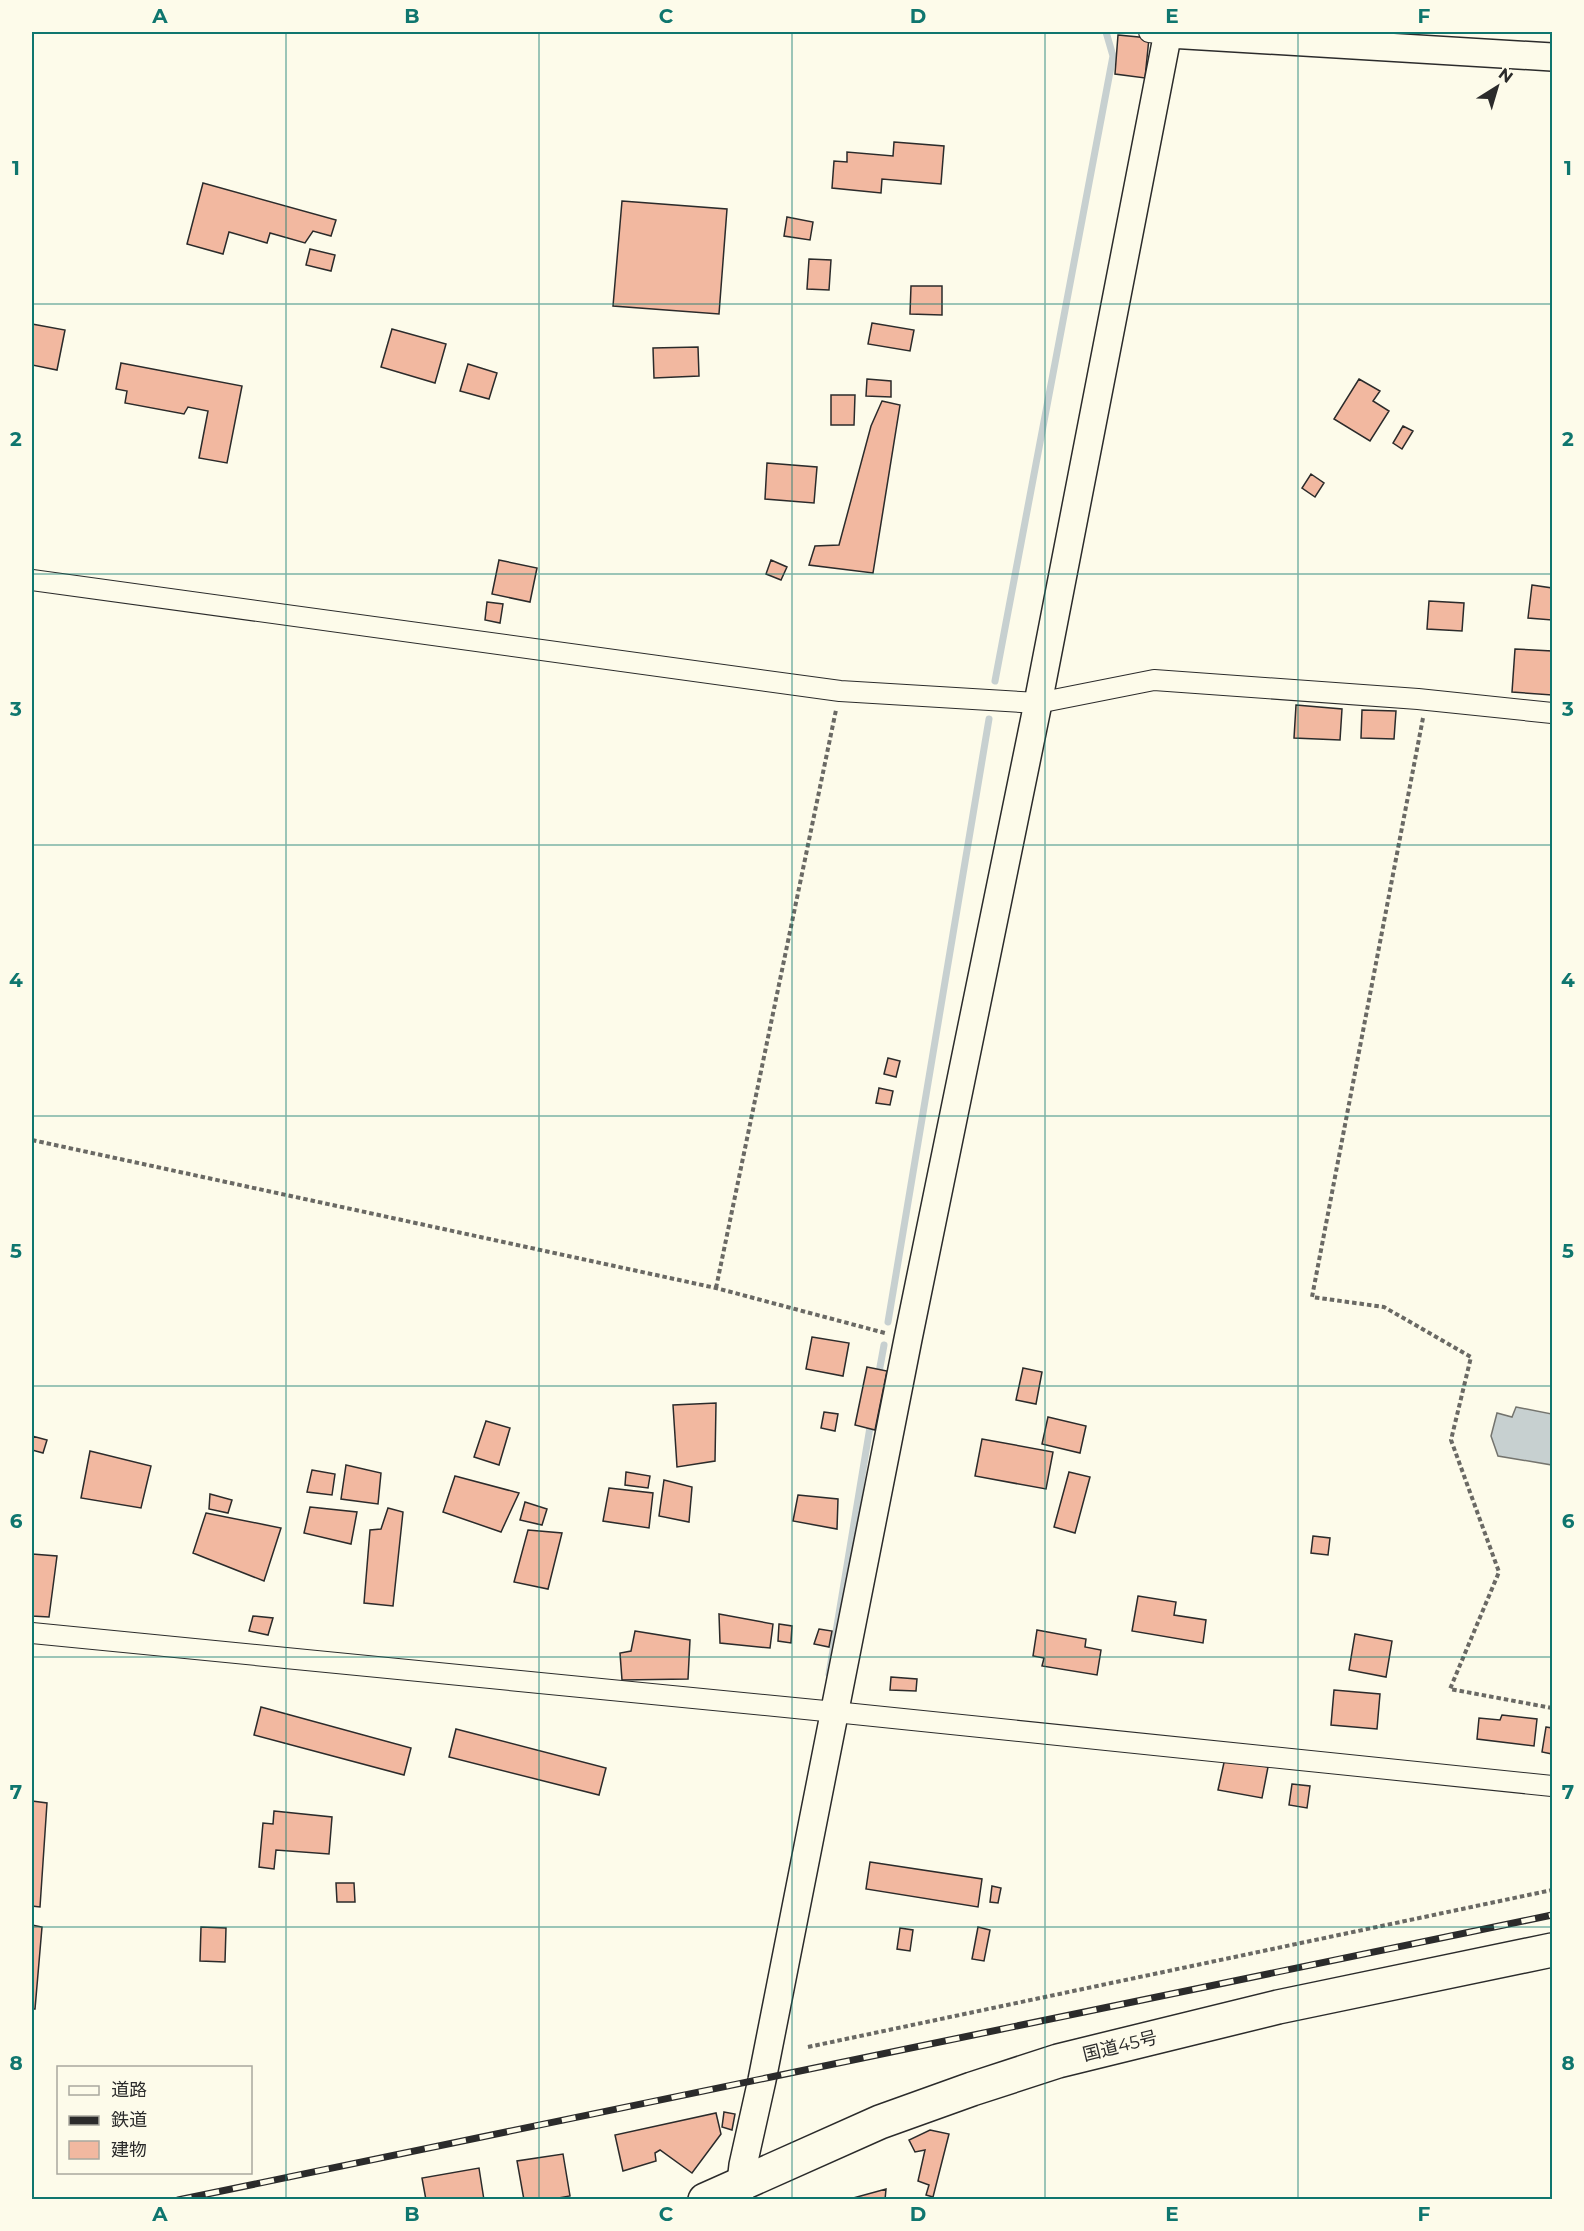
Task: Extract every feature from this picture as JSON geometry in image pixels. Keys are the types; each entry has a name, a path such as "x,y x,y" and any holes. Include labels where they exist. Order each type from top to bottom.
{"highway":[{"name":"国道45号","path":"705,2199 740,2191 880,2122 972,2088 1058,2061 1278,2007 1552,1950"}],"street":[{"path":"740,2191 743,2165 762,2080 908,1339 1038,703 1162,32 1552,57"},
{"path":"32,580 840,691 1038,703 1154,680 1427,700 1552,713"},
{"path":"32,1633 835,1712 1552,1786"}],"path":[{"path":"716,1288 840,691"},
{"path":"1427,700 1312,1297 1384,1307 1471,1358 1451,1440 1499,1572 1450,1689 1552,1708"},
{"path":"32,1140 716,1288 908,1339"},
{"path":"808,2047 1552,1890"}],"shaded area":[{"path":"1516,1407 1552,1414 1552,1465 1498,1456 1491,1436 1497,1413 1512,1417"}],"building":[{"path":"1118,35 1149,38 1145,78 1115,74"},
{"path":"894,142 944,146 941,184 882,179 881,193 832,188 834,161 847,162 847,152 893,156"},
{"path":"203,183 336,220 331,236 313,231 305,243 270,233 267,243 229,232 223,254 187,244"},
{"path":"622,201 727,209 719,314 613,306"},
{"path":"787,217 813,222 810,240 784,236"},
{"path":"310,249 335,255 331,271 306,265"},
{"path":"809,259 831,260 829,290 807,289"},
{"path":"911,286 942,286 942,315 910,314"},
{"path":"872,323 914,330 910,351 868,344"},
{"path":"32,324 65,330 57,370 32,365"},
{"path":"392,329 446,344 435,383 381,367"},
{"path":"698,347 699,376 654,378 653,348"},
{"path":"121,363 242,386 227,463 199,458 208,411 188,407 184,414 125,403 127,391 116,389"},
{"path":"468,364 497,373 489,399 460,391"},
{"path":"867,379 891,381 891,397 866,396"},
{"path":"1359,379 1380,391 1373,401 1389,411 1370,441 1334,419"},
{"path":"831,395 855,395 854,425 831,425"},
{"path":"882,401 900,405 873,573 809,565 815,546 839,545 871,426"},
{"path":"1403,426 1413,431 1402,449 1393,443"},
{"path":"767,463 817,467 814,503 765,499"},
{"path":"1311,474 1324,483 1315,497 1302,488"},
{"path":"499,560 537,568 530,602 492,594"},
{"path":"771,560 787,567 781,580 766,574"},
{"path":"1532,585 1552,588 1552,620 1528,618"},
{"path":"1429,601 1464,603 1462,631 1427,629"},
{"path":"487,602 503,604 500,623 485,620"},
{"path":"1515,649 1552,651 1552,695 1512,692"},
{"path":"1296,705 1342,709 1340,740 1294,738"},
{"path":"1362,710 1396,711 1394,739 1361,738"},
{"path":"888,1058 900,1061 896,1077 884,1074"},
{"path":"879,1088 893,1091 890,1105 876,1103"},
{"path":"812,1337 849,1343 843,1376 806,1369"},
{"path":"867,1367 887,1371 875,1430 855,1425"},
{"path":"1023,1368 1042,1372 1036,1404 1016,1400"},
{"path":"716,1403 715,1461 677,1467 673,1405"},
{"path":"824,1412 838,1414 835,1431 821,1428"},
{"path":"1048,1417 1086,1426 1080,1453 1042,1444"},
{"path":"486,1421 510,1428 499,1465 474,1457"},
{"path":"32,1436 47,1440 43,1453 32,1450"},
{"path":"982,1439 1053,1452 1046,1489 975,1476"},
{"path":"90,1451 151,1466 141,1508 81,1498"},
{"path":"346,1465 381,1473 378,1504 341,1499"},
{"path":"312,1470 335,1474 332,1495 307,1492"},
{"path":"626,1472 650,1476 648,1488 625,1485"},
{"path":"1069,1472 1090,1477 1075,1533 1054,1527"},
{"path":"455,1476 519,1493 501,1532 443,1512"},
{"path":"664,1480 692,1487 689,1522 659,1516"},
{"path":"609,1488 653,1493 649,1528 603,1521"},
{"path":"210,1494 232,1500 228,1513 209,1509"},
{"path":"798,1495 838,1499 837,1529 793,1521"},
{"path":"525,1502 547,1509 542,1525 520,1520"},
{"path":"310,1507 357,1512 351,1544 304,1533"},
{"path":"388,1508 403,1512 393,1606 364,1603 370,1530 381,1529"},
{"path":"206,1513 281,1528 264,1581 193,1553"},
{"path":"528,1530 562,1533 548,1589 514,1582"},
{"path":"1313,1536 1330,1538 1328,1555 1311,1553"},
{"path":"32,1554 57,1556 49,1617 32,1616"},
{"path":"1138,1596 1176,1602 1174,1615 1206,1620 1203,1643 1132,1631"},
{"path":"719,1614 773,1624 770,1648 720,1643"},
{"path":"253,1616 273,1618 268,1635 249,1631"},
{"path":"779,1624 792,1626 791,1643 778,1641"},
{"path":"819,1629 832,1631 829,1647 814,1644"},
{"path":"1037,1630 1086,1639 1085,1647 1101,1650 1097,1675 1042,1666 1044,1658 1033,1656"},
{"path":"635,1631 690,1640 688,1679 622,1680 620,1653 631,1651"},
{"path":"1355,1634 1392,1641 1386,1677 1349,1670"},
{"path":"891,1677 917,1679 916,1691 890,1690"},
{"path":"1334,1690 1380,1694 1377,1729 1331,1725"},
{"path":"261,1707 411,1748 404,1775 254,1735"},
{"path":"1502,1715 1537,1719 1534,1746 1477,1739 1479,1718 1500,1720"},
{"path":"1546,1727 1552,1728 1552,1754 1542,1752"},
{"path":"456,1729 606,1768 599,1795 449,1757"},
{"path":"1225,1758 1268,1767 1262,1798 1218,1790"},
{"path":"1292,1784 1310,1786 1307,1808 1289,1805"},
{"path":"32,1801 47,1803 40,1907 32,1906"},
{"path":"274,1811 332,1817 329,1854 276,1850 274,1869 259,1867 263,1823 273,1824"},
{"path":"870,1862 982,1879 978,1907 866,1889"},
{"path":"336,1883 354,1883 355,1902 337,1902"},
{"path":"992,1886 1001,1888 998,1903 990,1902"},
{"path":"32,1925 42,1927 35,2009 32,2009"},
{"path":"201,1927 226,1928 225,1962 200,1961"},
{"path":"978,1927 990,1930 984,1961 972,1959"},
{"path":"900,1928 913,1930 910,1951 897,1949"},
{"path":"724,2112 735,2114 732,2130 722,2127"},
{"path":"716,2113 721,2134 692,2173 660,2150 655,2153 656,2161 623,2171 615,2135"},
{"path":"930,2130 949,2134 933,2197 926,2195 929,2185 918,2181 925,2150 915,2152 909,2140"},
{"path":"563,2154 570,2196 547,2200 524,2200 517,2161"},
{"path":"479,2168 484,2200 426,2200 422,2178"},
{"path":"886,2189 885,2200 846,2200"}],"waterway":[{"path":"995,681 1113,56 1106,32"},
{"path":"888,1322 989,719"},
{"path":"878,1378 884,1345"},
{"path":"829,1674 871,1421"}],"railway":[{"path":"178,2200 1552,1915"}]}
